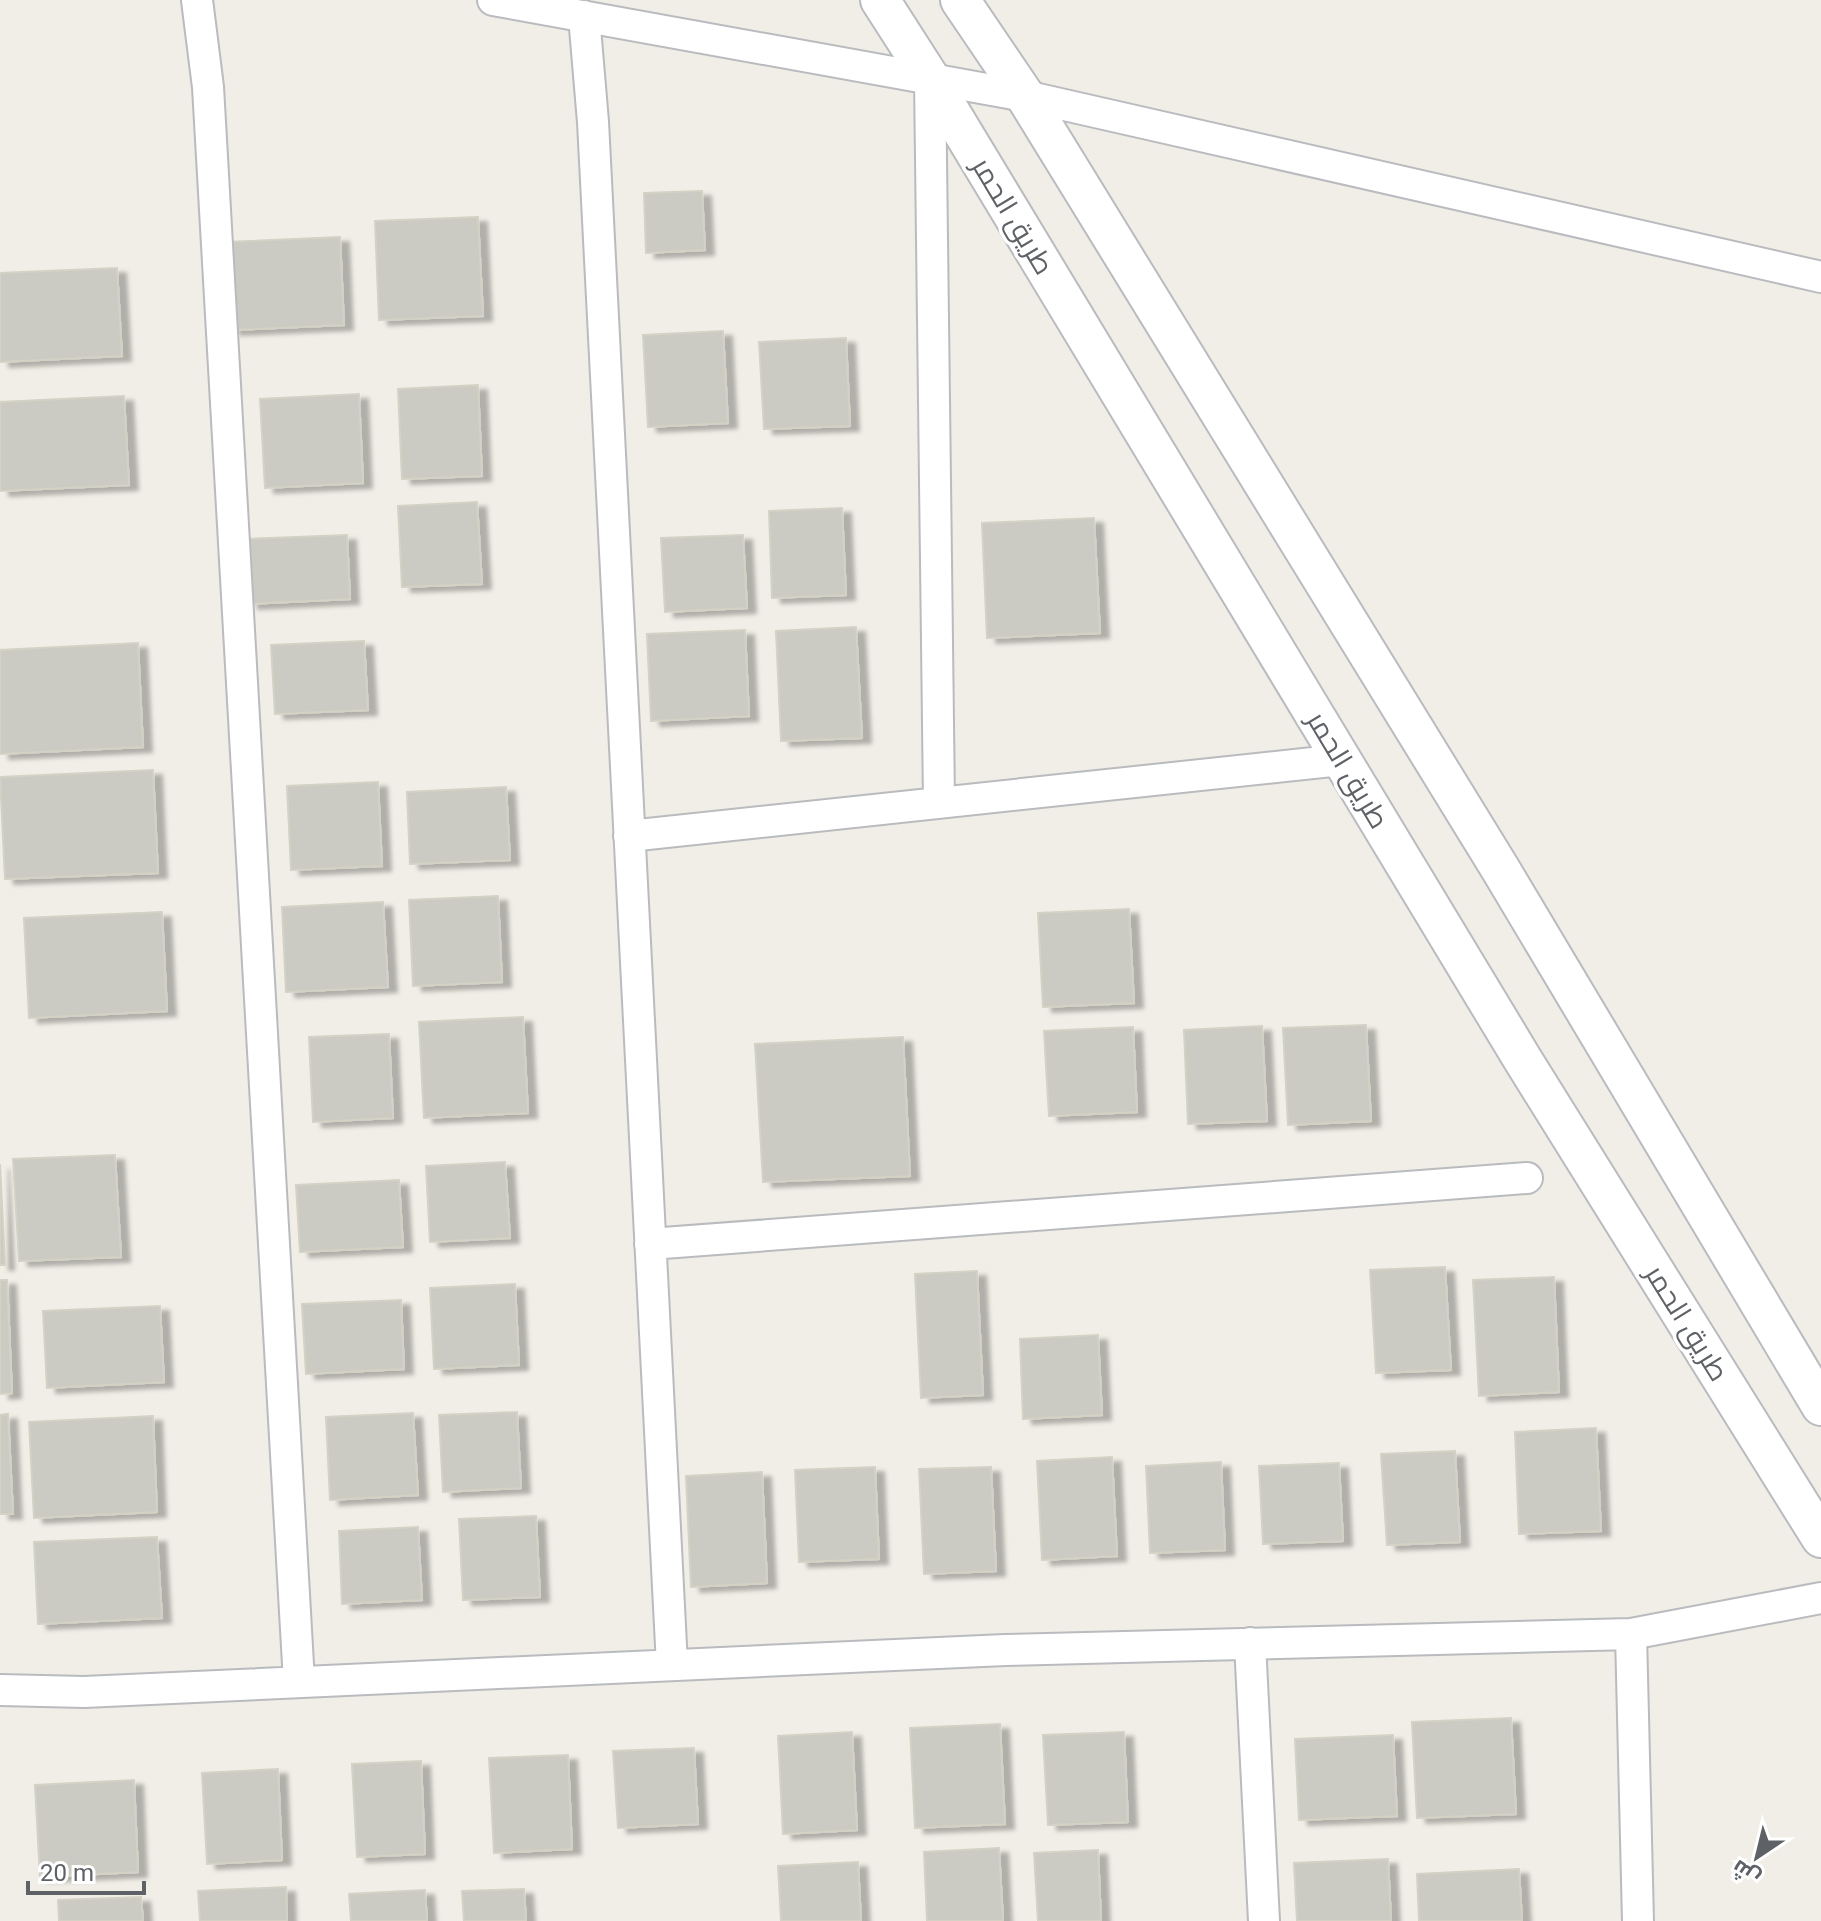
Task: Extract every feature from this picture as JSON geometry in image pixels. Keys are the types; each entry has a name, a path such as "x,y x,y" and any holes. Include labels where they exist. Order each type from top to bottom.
{"street":[{"path":"197,0 208,87 299,1682"},
{"path":"493,0 1025,96 1821,277"},
{"name":"طريق الحمر","path":"880,0 1523,1060 1821,1538"},
{"path":"960,0 1025,96 1493,856 1821,1406"},
{"path":"584,16 593,122 672,1665"},
{"path":"930,78 939,803"},
{"path":"629,836 1341,760"},
{"path":"650,1244 1527,1178"},
{"path":"0,1690 84,1692 1005,1650 1631,1634 1821,1598"},
{"path":"1631,1634 1638,1921"},
{"path":"1250,1643 1264,1921"}],"building":[{"path":"702,191 705,250 646,253 644,193"},
{"path":"478,217 483,316 379,320 375,221"},
{"path":"340,237 344,325 231,330 227,242"},
{"path":"117,268 122,356 0,362 0,273"},
{"path":"723,331 728,423 648,427 643,335"},
{"path":"846,338 850,426 764,429 759,342"},
{"path":"478,385 482,476 402,479 398,389"},
{"path":"359,394 363,483 265,488 260,399"},
{"path":"124,396 129,485 0,491 0,402"},
{"path":"477,502 482,584 402,587 398,506"},
{"path":"842,508 846,595 772,598 769,511"},
{"path":"1094,518 1100,633 987,638 982,523"},
{"path":"347,535 350,599 249,604 245,539"},
{"path":"743,535 747,608 665,612 661,538"},
{"path":"856,627 862,738 781,741 776,631"},
{"path":"745,630 749,716 651,721 647,634"},
{"path":"364,641 368,710 275,714 271,645"},
{"path":"138,643 143,747 0,754 0,650"},
{"path":"153,770 158,873 5,879 0,777"},
{"path":"378,782 382,866 291,870 287,786"},
{"path":"506,787 510,860 410,864 407,792"},
{"path":"498,896 502,982 413,986 409,900"},
{"path":"383,902 388,987 286,992 282,907"},
{"path":"1129,909 1134,1003 1043,1007 1038,913"},
{"path":"162,912 167,1011 29,1018 24,918"},
{"path":"523,1017 528,1113 424,1118 419,1022"},
{"path":"1366,1025 1371,1121 1288,1125 1283,1028"},
{"path":"1262,1026 1267,1121 1188,1124 1184,1030"},
{"path":"1133,1027 1137,1112 1049,1116 1044,1031"},
{"path":"389,1034 393,1118 313,1122 309,1037"},
{"path":"903,1037 910,1176 763,1182 755,1044"},
{"path":"115,1155 121,1257 19,1261 13,1159"},
{"path":"505,1162 510,1238 430,1242 426,1166"},
{"path":"0,1164 5,1265 0,1265"},
{"path":"399,1180 403,1247 300,1252 296,1185"},
{"path":"1445,1267 1451,1370 1376,1373 1370,1270"},
{"path":"977,1271 983,1395 921,1398 915,1274"},
{"path":"1554,1277 1559,1392 1479,1396 1473,1280"},
{"path":"0,1280 7,1280 12,1393 0,1394"},
{"path":"515,1284 519,1365 434,1369 430,1288"},
{"path":"401,1300 404,1369 306,1374 302,1304"},
{"path":"160,1306 164,1382 47,1388 43,1311"},
{"path":"1098,1335 1102,1415 1023,1419 1020,1339"},
{"path":"517,1412 521,1488 443,1492 439,1415"},
{"path":"413,1413 418,1495 330,1500 326,1417"},
{"path":"8,1414 13,1514 0,1514 0,1415"},
{"path":"153,1416 157,1512 34,1518 29,1422"},
{"path":"1596,1428 1601,1531 1519,1534 1515,1432"},
{"path":"1455,1451 1460,1542 1387,1545 1381,1454"},
{"path":"1112,1457 1117,1556 1042,1560 1037,1461"},
{"path":"1221,1462 1225,1550 1150,1553 1146,1466"},
{"path":"1339,1463 1343,1541 1263,1544 1259,1466"},
{"path":"875,1467 879,1559 799,1562 795,1470"},
{"path":"991,1467 996,1571 924,1574 919,1469"},
{"path":"762,1472 767,1583 691,1587 686,1476"},
{"path":"536,1516 540,1597 463,1600 459,1519"},
{"path":"418,1527 422,1600 342,1604 339,1531"},
{"path":"157,1537 162,1618 38,1624 34,1542"},
{"path":"1511,1718 1516,1814 1417,1818 1412,1722"},
{"path":"1000,1724 1005,1824 915,1828 910,1728"},
{"path":"852,1732 857,1830 783,1834 778,1736"},
{"path":"1124,1732 1128,1822 1048,1825 1043,1735"},
{"path":"1393,1735 1397,1816 1299,1820 1295,1739"},
{"path":"694,1748 698,1824 618,1828 613,1751"},
{"path":"568,1755 572,1849 494,1853 489,1758"},
{"path":"421,1761 425,1854 357,1857 352,1764"},
{"path":"278,1769 282,1860 207,1864 202,1773"},
{"path":"134,1780 138,1872 40,1877 35,1785"},
{"path":"999,1848 1003,1921 927,1921 924,1852"},
{"path":"1098,1850 1101,1921 1038,1921 1034,1853"},
{"path":"1388,1859 1391,1921 1297,1921 1294,1863"},
{"path":"858,1862 861,1921 781,1921 778,1866"},
{"path":"1519,1869 1522,1921 1419,1921 1417,1874"},
{"path":"286,1887 287,1921 200,1921 198,1891"},
{"path":"524,1889 526,1921 464,1921 462,1891"},
{"path":"425,1890 427,1921 351,1921 349,1894"},
{"path":"141,1897 143,1921 59,1921 58,1900"}]}
